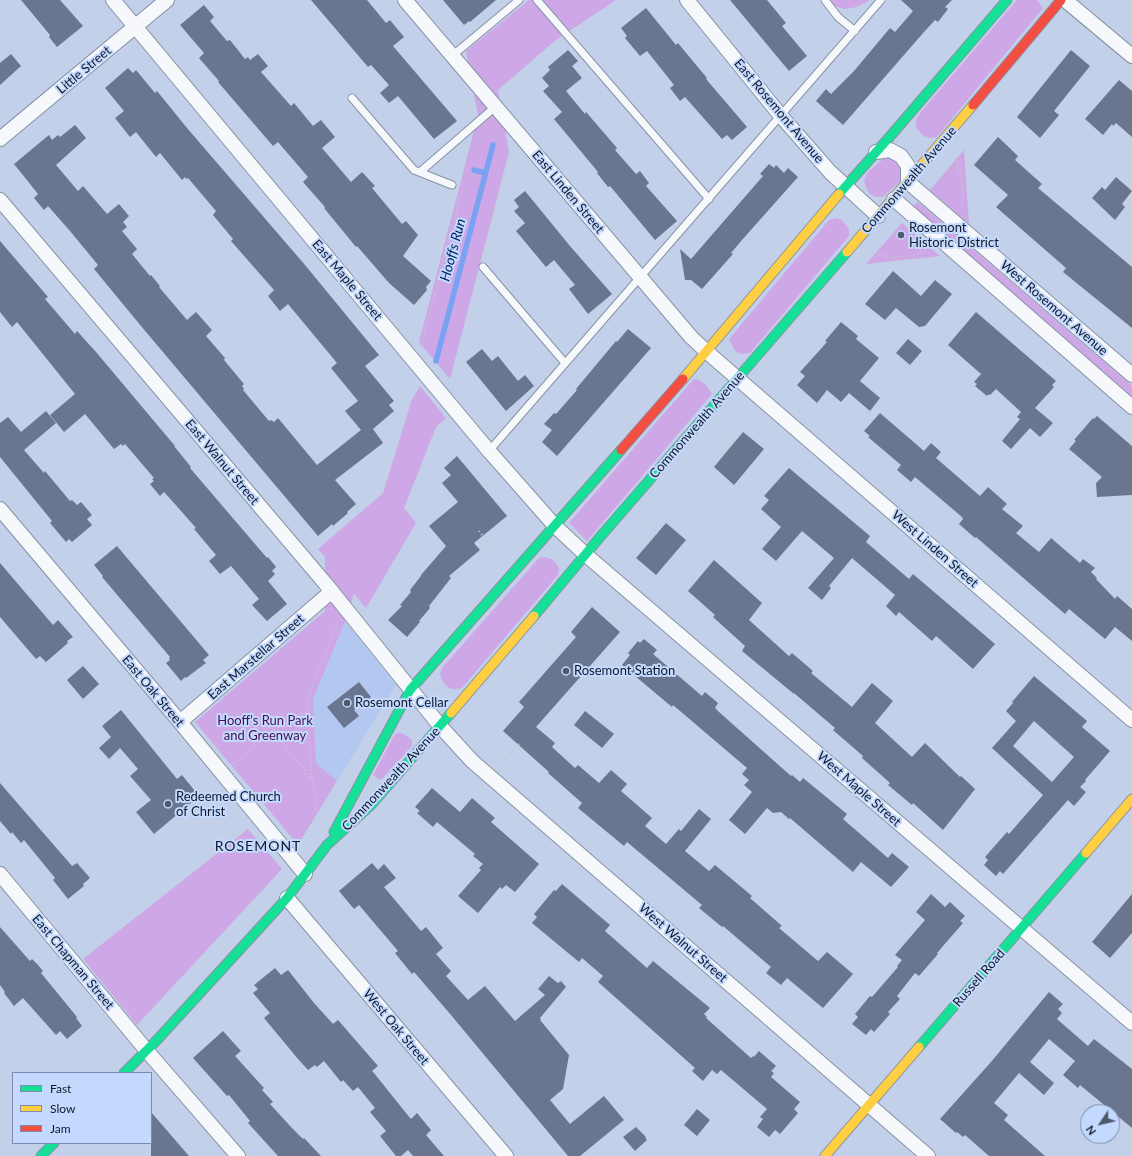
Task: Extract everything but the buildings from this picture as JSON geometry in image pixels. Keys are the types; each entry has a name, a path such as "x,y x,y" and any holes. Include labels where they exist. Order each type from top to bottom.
{"street":[{"name":"East Maple Street","path":"113,0 535,505 586,555"},
{"name":"Little Street","path":"0,139 167,0"},
{"name":"East Linden Street","path":"405,0 691,337 738,378"},
{"name":"East Rosemont Avenue","path":"688,0 781,116 830,172 878,216"},
{"name":"Commonwealth Avenue","path":"125,1072 287,898 327,845 410,690 707,352 845,186 1007,0"},
{"name":"Commonwealth Avenue","path":"327,845 371,805 441,727 586,555 894,199 1061,0"},
{"path":"1065,0 1132,56"},
{"path":"876,152 890,150 901,156 908,166 908,182"},
{"name":"West Rosemont Avenue","path":"908,182 1132,375"},
{"name":"West Rosemont Avenue","path":"894,199 1132,407"},
{"name":"East Walnut Street","path":"0,200 332,591 441,727"},
{"name":"West Linden Street","path":"738,378 1132,720"},
{"name":"East Oak Street","path":"0,509 180,722 305,874"},
{"name":"West Maple Street","path":"586,555 1132,1023"},
{"name":"East Marstellar Street","path":"180,722 332,591"},
{"name":"West Walnut Street","path":"441,727 472,761 928,1156"},
{"name":"Russell Road","path":"825,1156 1132,799"},
{"name":"East Chapman Street","path":"0,874 238,1156"},
{"name":"West Oak Street","path":"287,898 506,1156"},
{"path":"41,1156 53,1144"}],"lane":[{"path":"452,56 519,0"},
{"path":"537,0 709,198"},
{"path":"825,0 838,17 855,31"},
{"path":"489,451 881,0"},
{"path":"352,98 414,170 454,187"},
{"path":"420,172 496,107"},
{"path":"483,267 565,363"}],"path":[{"path":"483,267 482,262 510,151"},
{"path":"957,162 963,186 963,202 960,213"},
{"path":"419,346 422,343 458,207 458,197 454,187"},
{"path":"878,254 889,257 900,257 912,256 928,250"},
{"path":"710,446 722,455 728,449 733,442 721,433"},
{"path":"483,487 494,478"},
{"path":"633,535 645,546 657,532 645,521"},
{"path":"479,531 499,556"},
{"path":"608,621 621,607"},
{"path":"316,810 307,713 311,688 338,625"},
{"path":"542,639 561,654"},
{"path":"514,672 531,688"},
{"path":"232,764 289,718 307,713"},
{"path":"269,728 312,779"},
{"path":"498,767 519,744"}],"shaded area":[{"path":"345,622 396,685 337,781 316,763 313,699"}],"green space":[{"path":"529,0 616,0 556,40 498,90 509,152 450,379 419,342 478,115 466,51"},
{"path":"829,0 870,0 857,7 845,9 834,6"},
{"path":"1017,0 1037,0 1043,8 937,137 930,138 924,136 916,126 916,119 920,113"},
{"path":"964,150 969,224 930,190"},
{"path":"890,158 900,165 903,171 901,180 883,197 876,197 870,194 867,190 864,181 867,173 883,159"},
{"path":"918,202 1132,386 1132,397 913,208 913,206"},
{"path":"836,218 842,220 846,225 849,230 849,236 750,353 738,353 734,349 729,339 829,220"},
{"path":"902,223 940,256 866,264"},
{"path":"697,379 705,384 712,394 587,541 569,523 693,380"},
{"name":"Hooff's Run Park and Greenway","path":"420,386 446,418 436,427 404,508 416,523 366,608 354,594 345,622 313,699 316,763 337,781 298,845 195,722 325,611 325,557 318,549 383,493 412,399"},
{"path":"545,557 556,563 559,568 558,575 462,688 451,689 445,685 440,674 442,668 539,558"},
{"path":"402,733 410,738 412,741 412,746 381,780 373,775 395,734"},
{"path":"248,829 282,869 137,1025 83,959"}],"waterway":[{"name":"Hooffs Run","path":"436,361 493,145"},
{"path":"474,170 485,173"}],"traffic: fast":[{"path":"839,194 1007,0"},
{"path":"534,616 600,537 847,252"},
{"path":"334,832 410,690 621,450"},
{"path":"125,1072 156,1041 287,898 327,845 371,805 451,713"},
{"path":"919,1047 1086,853"},
{"path":"41,1156 53,1144"}],"traffic: slow":[{"path":"847,252 973,105"},
{"path":"683,379 839,194"},
{"path":"451,713 534,616"},
{"path":"1086,853 1132,799"},
{"path":"825,1156 919,1047"}],"traffic: jam":[{"path":"973,105 1061,0"},
{"path":"621,450 683,379"}],"place":[{"name":"Rosemont Historic District","path":"901,235"},
{"name":"Rosemont Station","path":"566,671"},
{"name":"Rosemont Cellar","path":"347,703"},
{"name":"Redeemed Church of Christ","path":"168,804"}],"district":[{"name":"ROSEMONT","path":"258,846"}]}
